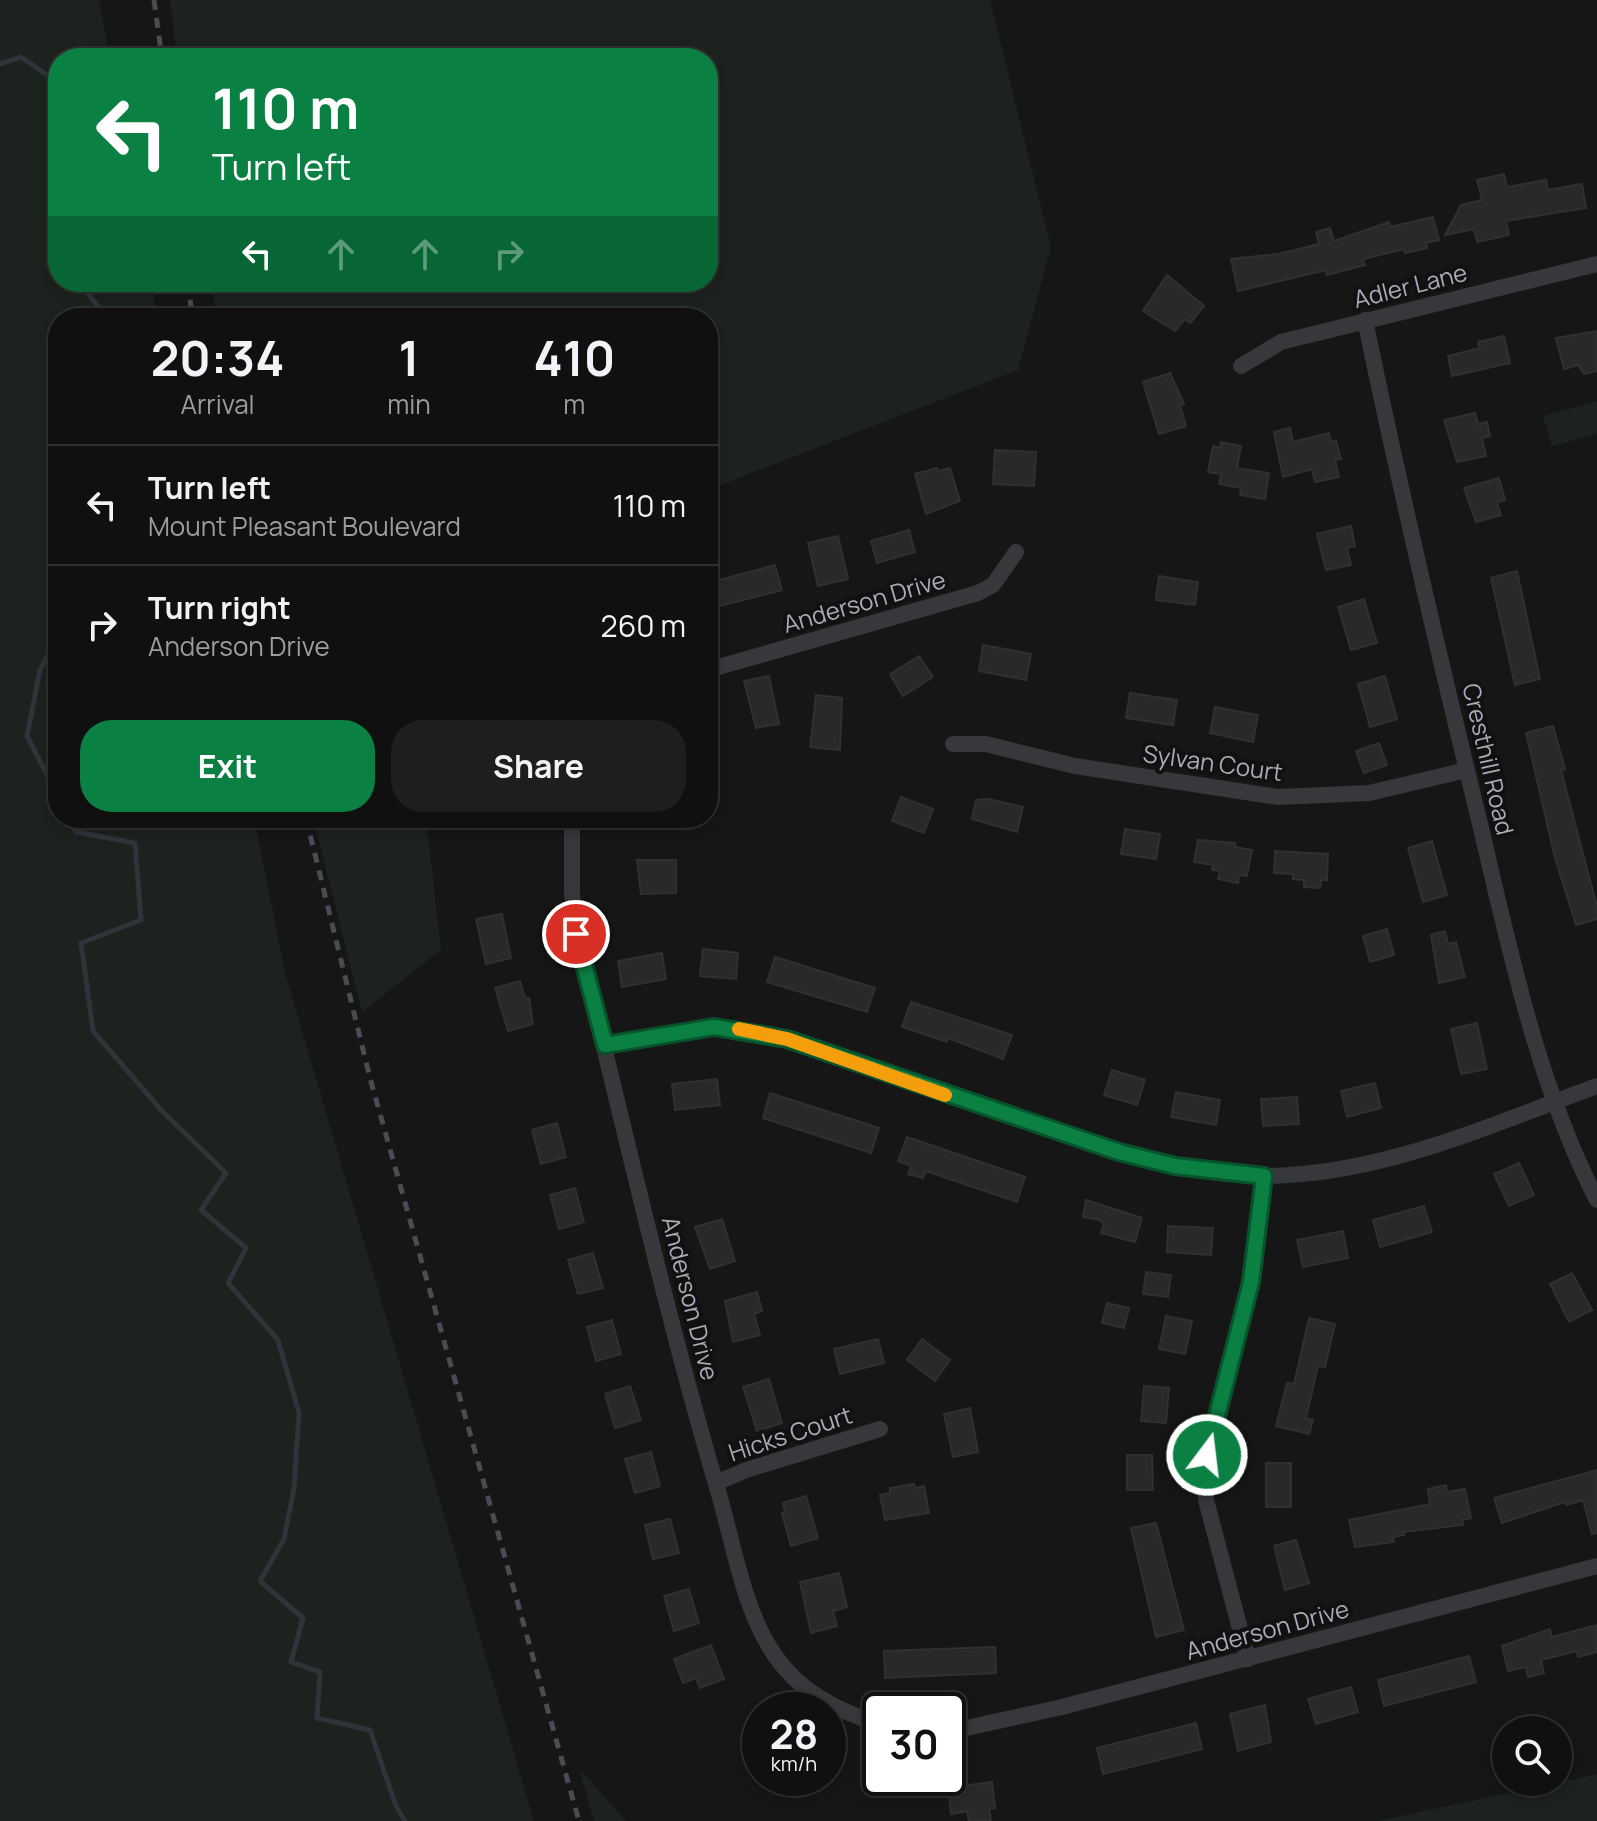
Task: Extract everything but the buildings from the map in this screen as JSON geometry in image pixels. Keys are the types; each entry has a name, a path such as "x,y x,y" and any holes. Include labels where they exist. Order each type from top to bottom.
{"street":[{"name":"Adler Lane","path":"1241,366 1281,342 1597,264"},
{"name":"Cresthill Road","path":"1365,320 1514,964 1555,1101 1597,1200"},
{"name":"Anderson Drive","path":"718,667 978,593 993,585 1016,552"},
{"name":"Sylvan Court","path":"953,744 986,744 1075,766 1278,797 1369,793 1467,770"},
{"name":"Anderson Drive","path":"572,828 572,892 576,934 694,1411 752,1607 775,1656 808,1691 835,1707 862,1717"},
{"path":"605,1045 714,1027 751,1031 787,1039 1119,1152 1175,1166 1264,1176 1316,1172 1392,1157 1597,1086"},
{"path":"1248,1659 1206,1500 1205,1475 1251,1282 1264,1176"},
{"name":"Hicks Court","path":"716,1483 746,1470 880,1429"},
{"name":"Anderson Drive","path":"966,1728 1248,1659 1597,1566"}],"shaded area":[{"path":"0,0 99,0 108,48 48,48 48,292 153,292 156,308 48,308 48,828 256,828 286,976 534,1821 0,1821"},
{"path":"170,0 990,0 1051,247 1018,370 718,486 718,308 215,308 213,292 718,292 718,48 176,48"},
{"path":"1597,401 1597,434 1552,446 1543,416"},
{"path":"316,828 427,828 441,950 362,1012"},
{"path":"579,1768 626,1821 594,1821"},
{"path":"1597,1774 1597,1821 1377,1821 1494,1796 1572,1796 1572,1779"}],"waterway":[{"path":"0,64 21,57 48,76"},
{"path":"87,292 99,308"},
{"path":"48,654 40,670 27,736 48,777"},
{"path":"74,828 76,832 135,843 141,920 81,943 93,1031 161,1110 226,1173 201,1210 246,1248 228,1283 278,1340 299,1413 294,1488 284,1539 260,1581 303,1618 291,1662 320,1672 317,1718 370,1730 396,1806 405,1821"}],"railway":[{"path":"154,0 161,48"},
{"path":"189,292 191,308"},
{"path":"308,828 370,1078 579,1821"}],"slow traffic":[{"path":"739,1029 787,1039 945,1095"}],"route":[{"path":"576,934 605,1045 714,1027 751,1031 787,1039 1119,1152 1175,1166 1264,1176 1251,1282 1207,1455"}]}
